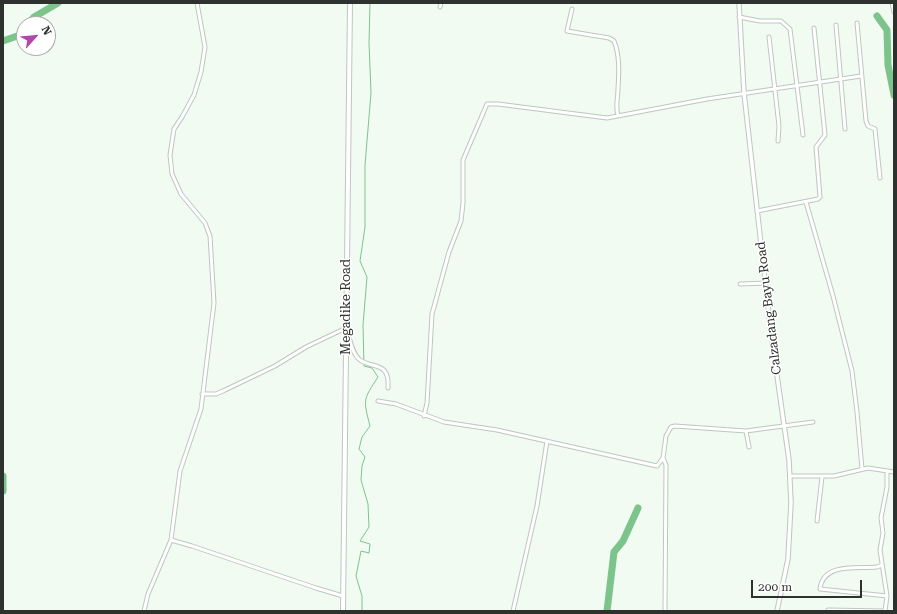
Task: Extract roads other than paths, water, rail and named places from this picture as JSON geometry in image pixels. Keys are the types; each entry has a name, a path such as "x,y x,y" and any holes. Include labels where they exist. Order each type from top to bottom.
{"main road":[{"name":"Megadike Road","path":"343,611 350,3"}],"street":[{"path":"144,611 148,594 171,540 180,471 201,409 202,394 211,343 214,303 212,248 205,223 181,194 172,174 170,155 174,129 194,95 201,72 205,48 197,3"},
{"path":"440,7 441,3"},
{"name":"Calzadang Bayu Road","path":"739,3 744,93 771,333 785,424 790,476 791,503 788,559 777,611"},
{"path":"892,3 894,12"},
{"path":"572,10 567,31 609,38 614,41 618,58 619,80 616,109 618,115"},
{"path":"739,17 760,21 781,21 790,29 803,135"},
{"path":"857,23 866,121 868,126 874,129 880,178"},
{"path":"836,25 842,79 845,129"},
{"path":"757,211 818,199 820,194 816,147 825,135 814,28"},
{"path":"769,38 779,126 778,141"},
{"path":"424,416 427,403 432,314 449,252 461,221 463,203 463,160 487,104 498,104 601,118 744,93 861,76"},
{"path":"806,202 833,296 852,371 862,469"},
{"path":"740,284 766,283"},
{"path":"202,394 216,394 223,391 275,366 306,347 346,328 356,354 360,360 379,366 386,374 388,388"},
{"path":"378,401 396,404 424,416 444,422 497,430 657,466 663,458 666,436 671,427 680,425 746,431 785,424 814,422"},
{"path":"746,431 749,447"},
{"path":"513,611 537,506 547,441"},
{"path":"663,458 666,465 665,611"},
{"path":"790,476 834,476 862,469 874,468 894,472"},
{"path":"828,610 885,611 887,596 880,550 883,533 881,518 887,487 887,471"},
{"path":"817,521 822,477"},
{"path":"171,540 343,596"},
{"path":"882,565 877,567 832,570 824,577 820,589 887,596"}],"waterway":[{"path":"36,16 58,3"},
{"path":"362,611 362,596 356,576 361,551 369,553 370,544 360,541 369,527 368,504 361,480 362,466 365,457 359,449 362,437 370,426 366,410 367,395 378,377 372,368 364,366 363,325 367,277 360,261 365,227 365,165 371,93 369,43 370,3"},
{"path":"877,16 887,30 888,65 894,95"},
{"path":"3,41 16,36"},
{"path":"3,476 3,491"},
{"path":"607,611 614,552 623,541 638,508"}]}
